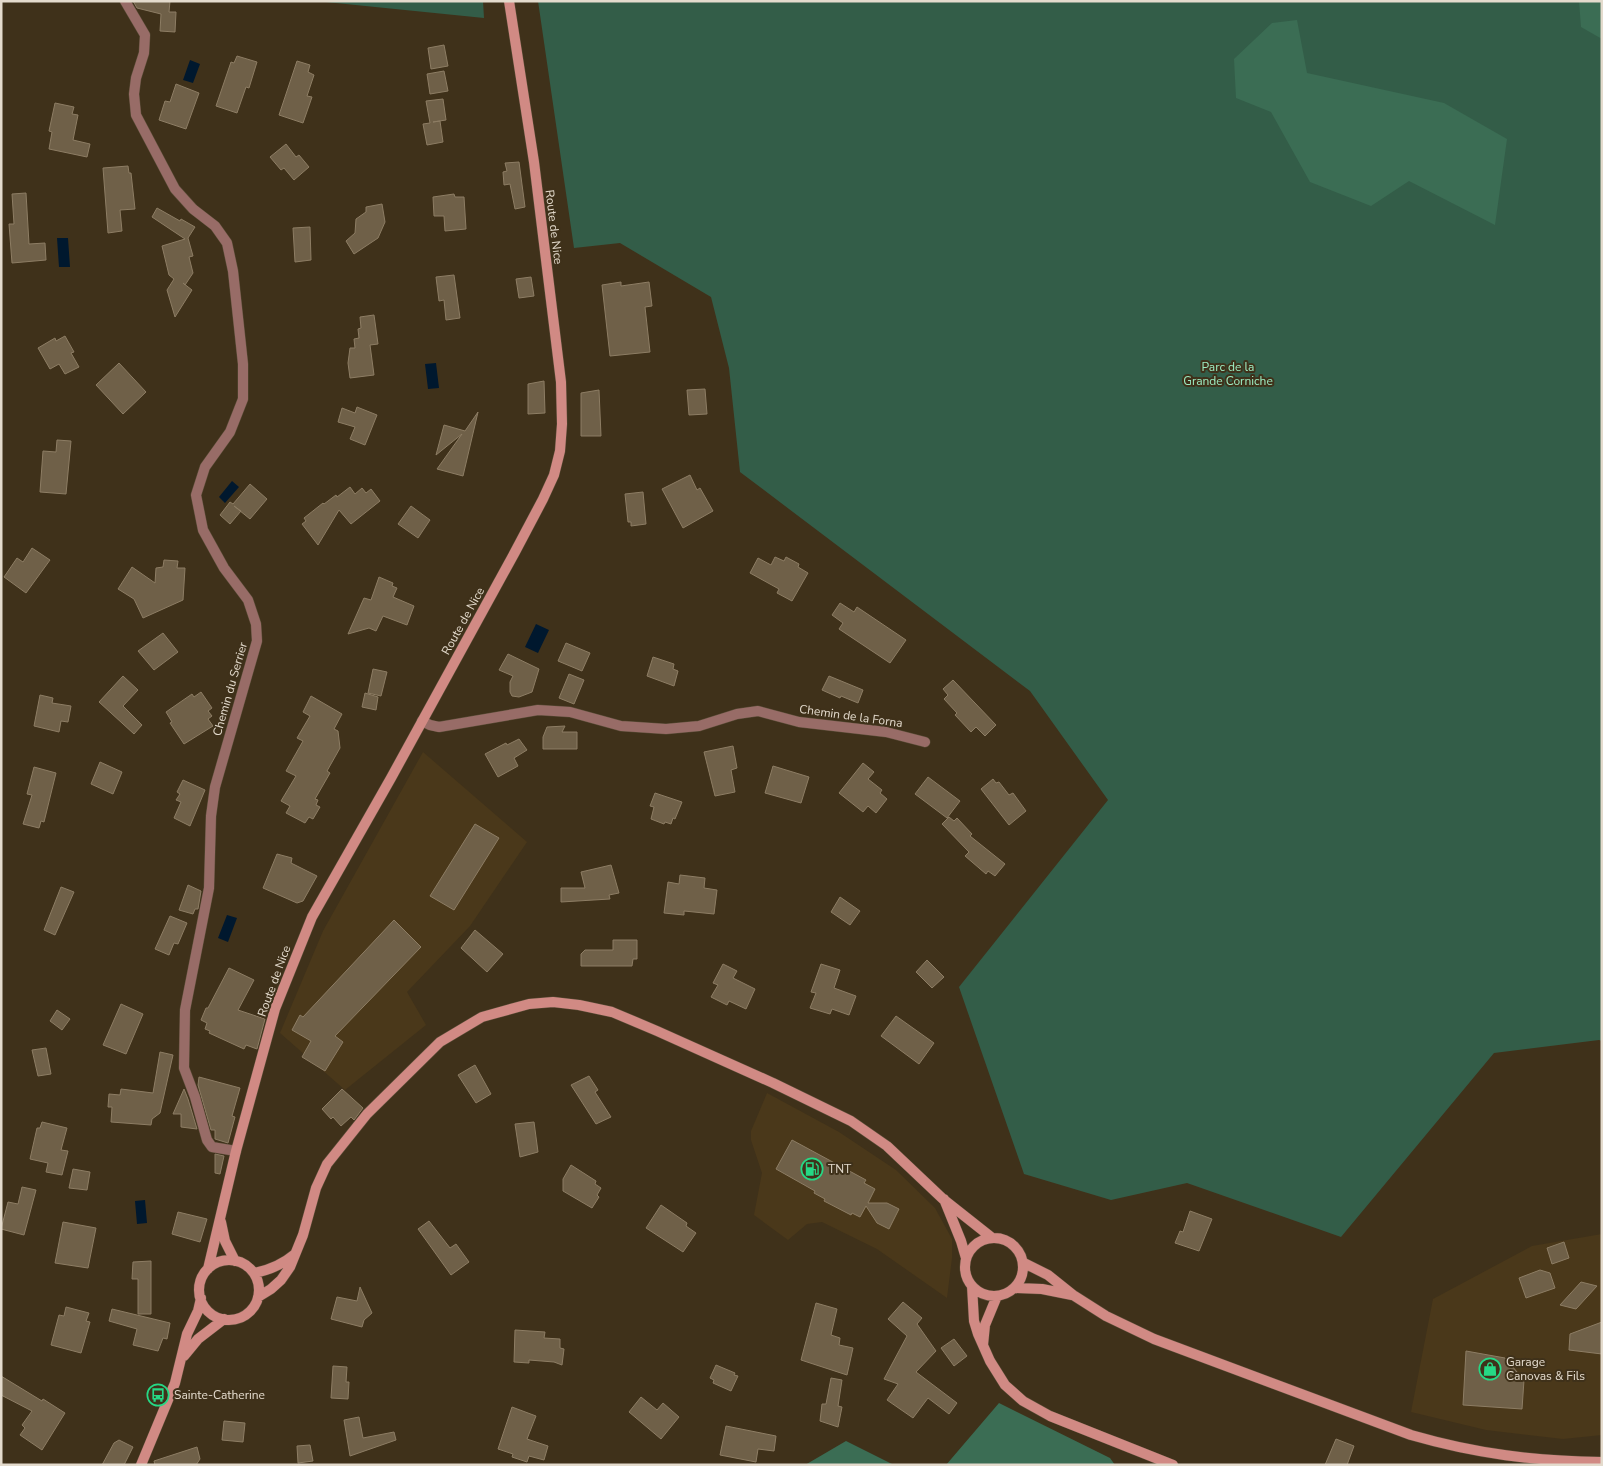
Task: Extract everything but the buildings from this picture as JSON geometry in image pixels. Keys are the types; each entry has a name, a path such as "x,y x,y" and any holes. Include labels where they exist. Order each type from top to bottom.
{"main road":[{"name":"Route de Nice","path":"208,1269 221,1221 236,1151 276,1009 312,916 354,845 544,498 554,475 560,450 562,424 561,382 534,162 509,1"},
{"path":"258,1297 281,1280 290,1267 297,1252 316,1188 327,1164 367,1114 440,1042 460,1028 482,1017 529,1004 554,1002 612,1012 772,1083 851,1122 888,1146 943,1198 991,1237"},
{"path":"943,1198 966,1258"},
{"name":"Route de Nice","path":"221,1221 225,1241 236,1261"},
{"path":"991,1237 1009,1241 1016,1246 1024,1263 1020,1281 1014,1288 997,1296 979,1292 966,1278 964,1268 966,1258 975,1244 991,1237"},
{"path":"254,1273 274,1268 297,1252"},
{"path":"141,1465 173,1387 182,1359 187,1334 198,1311 201,1298 201,1282 208,1269 221,1262 236,1261 243,1263 254,1273 259,1289 255,1305 249,1312 233,1319 224,1319 209,1312 201,1298"},
{"path":"1024,1263 1048,1274 1073,1295 1106,1316 1154,1340 1411,1435 1448,1446 1502,1456 1602,1462"},
{"path":"972,1286 974,1321 990,1362 1005,1385 1023,1401 1050,1416 1173,1465"},
{"path":"1014,1288 1042,1289 1073,1295"},
{"path":"983,1346 985,1325 997,1296"},
{"path":"182,1359 198,1339 224,1319"}],"street":[{"name":"Chemin du Serrier","path":"125,1 145,35 144,53 136,78 134,94 136,114 175,189 193,210 215,226 227,243 233,271 243,364 243,400 230,432 205,467 196,496 203,530 224,568 248,600 256,624 257,641 215,787 212,816 210,888 185,1010 184,1068 195,1097 207,1140 212,1147 236,1151"},
{"name":"Chemin de la Forna","path":"422,720 439,728 538,710 570,712 621,726 666,729 699,726 737,714 758,710 798,722 886,732 924,742"}],"shaded area":[{"path":"423,752 527,842 470,926 407,992 426,1025 345,1090 280,1033 323,931"},
{"path":"767,1093 839,1132 896,1170 935,1208 952,1239 952,1258 947,1298 877,1249 822,1222 807,1224 788,1240 754,1215 762,1173 751,1140 751,1131"},
{"path":"1602,1234 1602,1435 1563,1439 1486,1430 1411,1412 1433,1299 1532,1246"}],"green space":[{"path":"316,1 483,1 484,18"},
{"name":"Parc de la Grande Corniche","path":"538,1 1602,1 1602,1041 1494,1053 1341,1237 1187,1183 1111,1200 1024,1174 959,987 1108,800 1030,691 740,472 729,368 711,297 620,243 574,248"},
{"path":"1579,1 1602,1 1602,39 1581,27"},
{"path":"1297,20 1307,73 1444,103 1507,139 1495,225 1409,181 1371,206 1310,182 1271,112 1236,98 1234,59 1272,23"},
{"path":"999,1403 1110,1458 1115,1465 946,1465"},
{"path":"846,1441 894,1465 805,1465"}],"water":[{"path":"190,60 200,64 193,83 183,80"},
{"path":"57,238 68,238 70,267 59,267"},
{"path":"436,363 439,388 428,389 425,364"},
{"path":"232,481 239,487 225,503 219,497"},
{"path":"536,624 549,630 538,653 525,647"},
{"path":"227,915 237,918 228,942 218,938"},
{"path":"145,1200 147,1223 137,1224 135,1201"}],"place":[{"name":"TNT","path":"812,1169"},
{"name":"Garage Canovas & Fils","path":"1490,1369"},
{"name":"Sainte-Catherine","path":"158,1395"}]}
